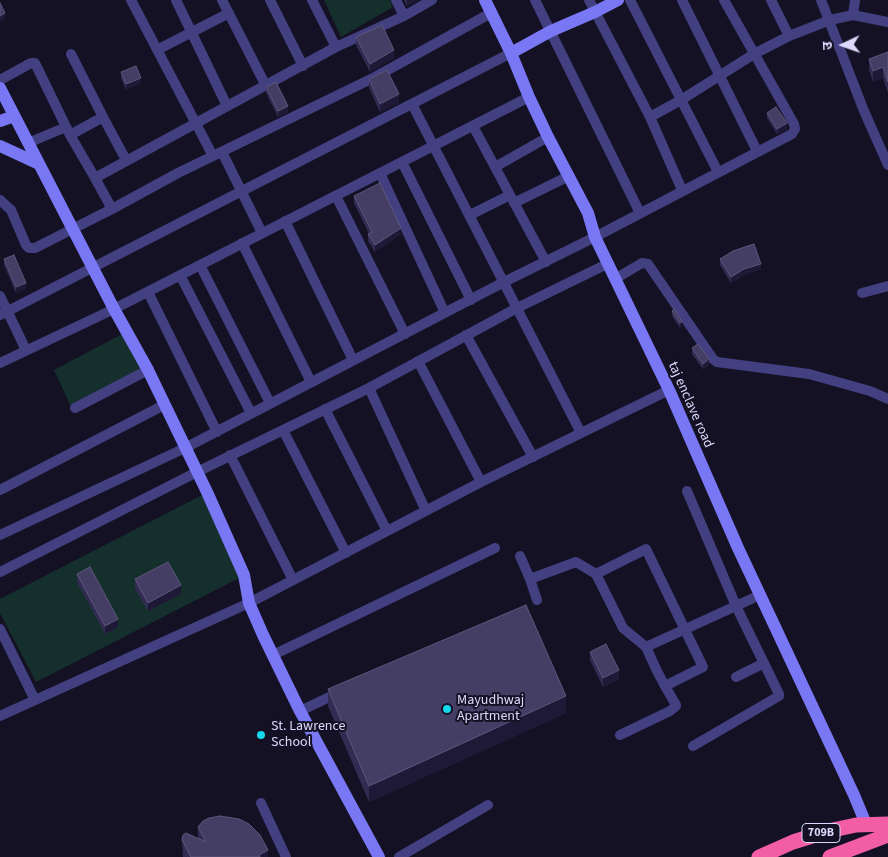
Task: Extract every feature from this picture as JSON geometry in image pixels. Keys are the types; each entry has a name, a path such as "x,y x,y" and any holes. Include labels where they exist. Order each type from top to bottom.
{"highway":[{"name":"709B","path":"758,857 822,832 856,824 888,824"},
{"path":"830,857 888,835"}],"street":[{"path":"131,0 195,123 242,192 262,233"},
{"path":"176,0 228,106"},
{"path":"222,0 266,86"},
{"path":"270,0 303,66"},
{"path":"312,0 336,47"},
{"path":"396,0 404,16"},
{"path":"95,178 336,47 404,16 432,0"},
{"name":"taj enclave road","path":"485,0 548,137 588,213 595,237 607,264 669,390 695,454 866,824"},
{"path":"536,0 640,213"},
{"path":"589,0 650,117 682,190"},
{"path":"4,313 242,192 551,31 618,0"},
{"path":"630,0 718,172"},
{"path":"682,0 757,151"},
{"path":"0,535 185,448 792,134 795,128 794,124 724,0"},
{"path":"771,0 790,36"},
{"path":"821,0 864,111 888,165"},
{"path":"853,15 855,0"},
{"path":"157,50 229,13"},
{"path":"0,200 11,210 29,248 35,248 112,210 178,173 375,77 491,13"},
{"path":"650,117 681,100 754,54 790,36 830,20 853,15 888,22"},
{"path":"71,54 126,160"},
{"path":"0,80 31,63 35,63 68,131 112,210"},
{"path":"0,88 7,109 74,229 114,309 148,370 244,576 249,603 263,635 300,711 378,857"},
{"path":"0,363 148,292 529,97"},
{"path":"412,104 581,433"},
{"path":"0,121 7,109"},
{"path":"28,144 103,117"},
{"path":"473,126 546,262"},
{"path":"495,167 548,137"},
{"path":"0,146 38,163"},
{"path":"402,162 472,300"},
{"path":"380,173 445,313"},
{"path":"470,215 569,176"},
{"path":"336,196 405,334"},
{"path":"286,221 353,360"},
{"path":"242,243 311,382"},
{"path":"614,279 642,263 648,264 713,359 717,362 809,374 870,391 888,399"},
{"path":"0,572 197,472 369,388 517,308 607,264"},
{"path":"200,265 270,403"},
{"path":"180,275 251,413"},
{"path":"862,293 888,286"},
{"path":"148,292 216,432"},
{"path":"0,296 4,313 26,350"},
{"path":"466,335 533,457"},
{"path":"418,361 481,482"},
{"path":"75,408 148,370"},
{"path":"369,388 426,511"},
{"path":"0,716 249,603 481,482 669,390"},
{"path":"0,490 164,405"},
{"path":"325,409 387,531"},
{"path":"284,430 346,553"},
{"path":"230,456 293,580"},
{"path":"687,490 736,606 779,693 778,696 693,746"},
{"path":"271,651 495,548"},
{"path":"596,574 646,549 703,667 665,686"},
{"path":"520,556 537,600"},
{"path":"530,579 576,562 596,574 623,628 646,647 676,706 670,711 620,735"},
{"path":"646,647 760,595"},
{"path":"0,629 35,700"},
{"path":"736,677 764,663"},
{"path":"300,711 352,686"},
{"path":"261,803 286,857"},
{"path":"400,857 488,805"}],"green space":[{"path":"324,0 390,0 393,7 341,37"},
{"path":"124,333 143,372 72,409 54,370"},
{"path":"206,493 243,576 36,682 0,613 0,599"}],"building":[{"path":"0,3 5,13 0,16"},
{"path":"382,25 394,50 370,64 356,37"},
{"path":"888,52 888,82 883,67 873,71 869,59"},
{"path":"136,66 141,78 126,84 121,72"},
{"path":"387,70 399,94 380,104 369,79"},
{"path":"276,82 288,106 278,111 266,87"},
{"path":"776,107 787,123 777,129 767,113"},
{"path":"380,183 401,228 375,245 368,234 372,232 354,196"},
{"path":"754,244 761,264 744,269 731,277 720,259 733,251"},
{"path":"14,255 26,283 16,287 4,259"},
{"path":"674,309 682,321 680,323 672,311"},
{"path":"698,344 709,359 703,364 692,348"},
{"path":"168,562 181,585 148,603 135,579"},
{"path":"90,567 118,619 105,626 77,574"},
{"name":"Mayudhwaj Apartment","path":"526,605 566,696 369,786 328,689"},
{"path":"606,644 619,670 603,678 590,652"},
{"path":"220,816 239,819 249,824 260,835 268,850 259,855 260,857 191,857 182,840 183,835 186,833 206,842 198,827 209,818"}],"place":[{"name":"Mayudhwaj Apartment","path":"447,709"},
{"name":"St. Lawrence School","path":"261,735"}]}
